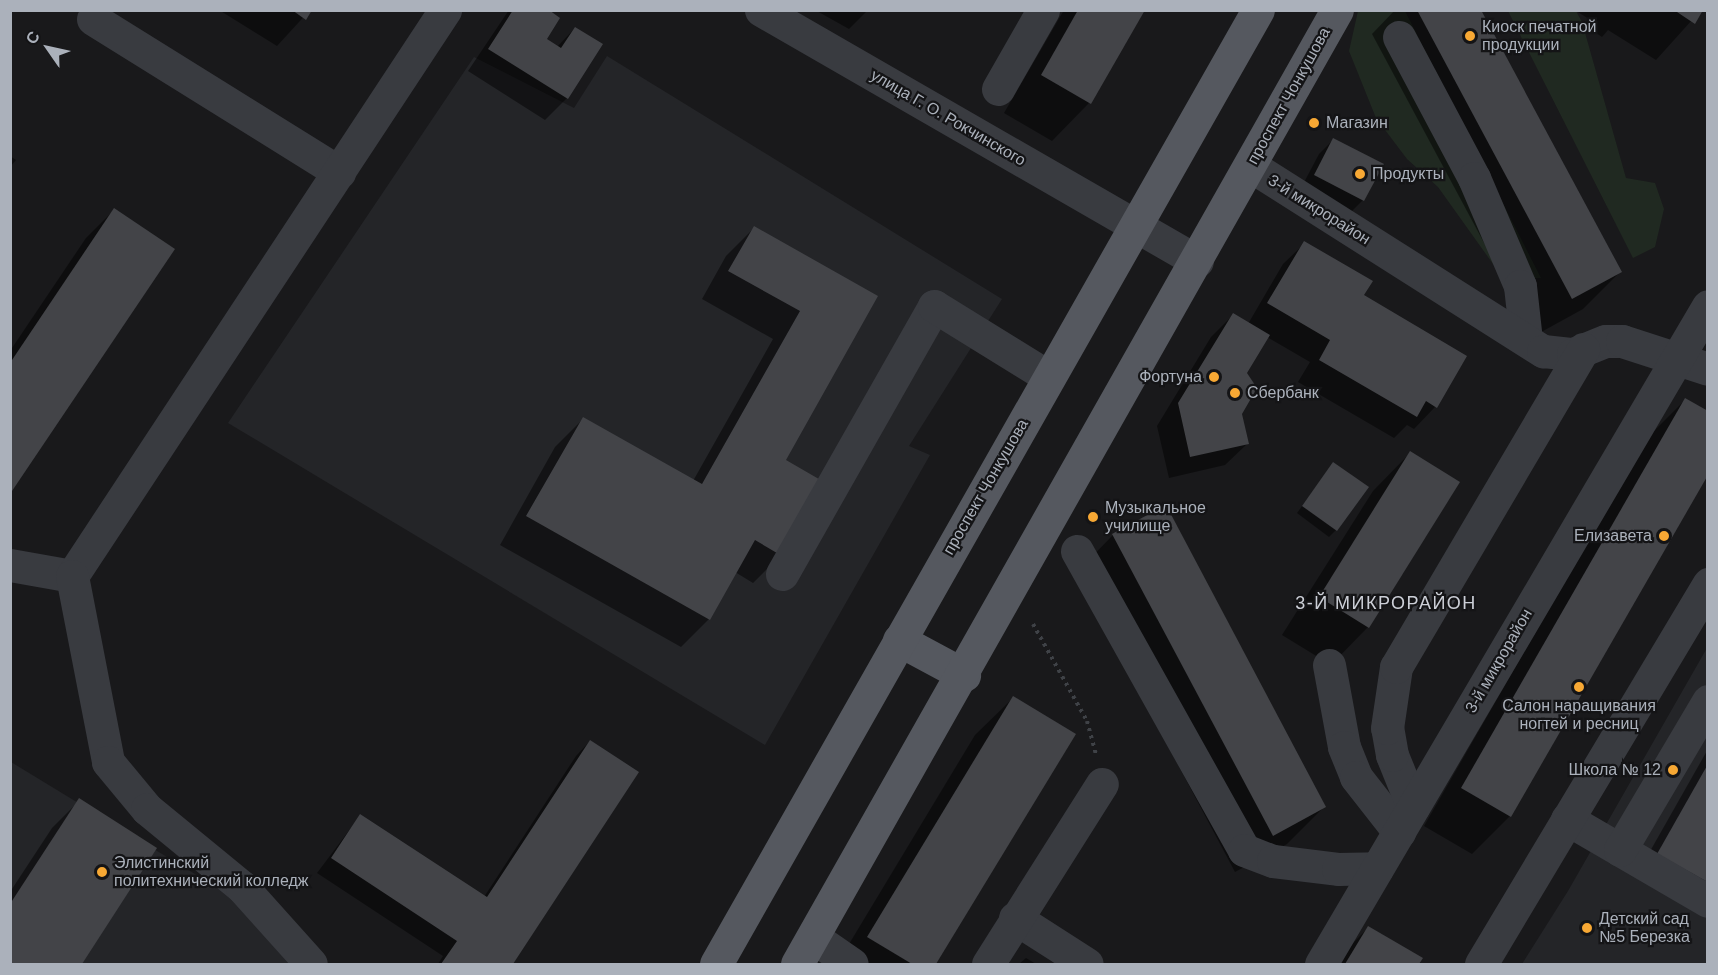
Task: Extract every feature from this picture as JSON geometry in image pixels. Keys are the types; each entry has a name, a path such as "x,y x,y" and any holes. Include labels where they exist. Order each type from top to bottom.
{"main road":[{"name":"проспект Чонкушова","path":"716,964 1258,10"},
{"name":"проспект Чонкушова","path":"805,951 1251,166 1332,12"},
{"path":"899,640 963,675"}],"street":[{"path":"311,964 242,887 147,809 108,762 72,576 445,10"},
{"name":"улица Г. О. Рокчинского","path":"761,10 1197,261"},
{"path":"998,88 1043,10"},
{"path":"93,19 339,172"},
{"path":"1399,37 1474,178 1516,276 1526,340"},
{"name":"3-й микрорайон","path":"1251,166 1526,340 1558,356 1622,340 1678,357 1707,369"},
{"path":"782,574 934,306 1049,377"},
{"name":"3-й микрорайон","path":"1321,964 1707,306"},
{"path":"1406,820 1387,728 1396,668 1583,349"},
{"path":"1077,551 1244,850 1273,861 1338,869 1377,868"},
{"path":"10,565 72,576"},
{"path":"1481,964 1707,584"},
{"path":"1329,665 1344,747 1356,777 1406,820"},
{"path":"1620,850 1707,701"},
{"path":"988,964 1015,918 1102,784"},
{"path":"1567,819 1707,901"},
{"path":"1015,918 1087,964"},
{"path":"805,951 852,964"}],"path":[{"path":"1033,624 1088,721 1102,784"}],"shaded area":[{"path":"1358,11 1405,11 1541,278 1515,279 1493,264 1438,187 1407,159 1376,118 1349,51"},
{"path":"1508,11 1576,11 1582,22 1626,178 1655,183 1664,209 1655,247 1633,258"},
{"path":"607,56 1002,299 909,446 930,455 765,745 228,423 474,57 574,108"},
{"name":"Школа № 12","path":"1707,648 1707,964 1522,964 1568,891"},
{"name":"Элистинский политехнический колледж","path":"11,762 231,896 289,964 11,964"}],"building":[{"path":"292,10 312,10 306,20"},
{"path":"513,10 549,10 560,18 547,39 561,48 575,27 603,44 568,99 488,49"},
{"path":"1078,10 1145,10 1091,104 1041,75"},
{"path":"1417,10 1481,10 1622,272 1572,299"},
{"path":"1674,10 1703,10 1695,24"},
{"path":"1333,138 1384,164 1364,201 1314,175"},
{"path":"114,208 175,249 10,494 10,363"},
{"path":"754,226 878,296 786,460 824,482 782,556 755,540 710,620 526,516 583,417 702,484 800,311 728,271"},
{"path":"1304,241 1373,281 1364,295 1467,356 1437,408 1426,401 1417,417 1319,360 1330,340 1267,303"},
{"path":"1233,313 1270,335 1247,373 1257,388 1242,414 1249,444 1190,457 1178,403"},
{"path":"1685,398 1708,411 1708,475 1511,817 1461,788"},
{"path":"1410,451 1460,482 1369,628 1319,597"},
{"path":"1333,462 1369,487 1337,531 1302,506"},
{"path":"1166,505 1326,807 1273,836 1112,534"},
{"path":"1013,696 1076,734 936,964 912,964 867,937"},
{"path":"590,740 639,772 513,964 441,964 457,941 331,858 360,814 487,897"},
{"path":"1708,764 1708,878 1706,881 1657,854"},
{"path":"79,798 157,848 82,964 10,964 10,904"},
{"path":"1368,926 1423,958 1419,964 1345,964"}],"place":[{"name":"Киоск печатной продукции","path":"1470,36"},
{"name":"Магазин","path":"1314,123"},
{"name":"Продукты","path":"1360,174"},
{"name":"Фортуна","path":"1214,377"},
{"name":"Сбербанк","path":"1235,393"},
{"name":"Музыкальное училище","path":"1093,517"},
{"name":"Елизавета","path":"1664,536"},
{"name":"Салон наращивания ногтей и ресниц","path":"1579,687"},
{"name":"Школа № 12","path":"1673,770"},
{"name":"Элистинский политехнический колледж","path":"102,872"},
{"name":"Детский сад №5 Березка","path":"1587,928"}],"district":[{"name":"3-Й МИКРОРАЙОН","path":"1386,603"}]}
